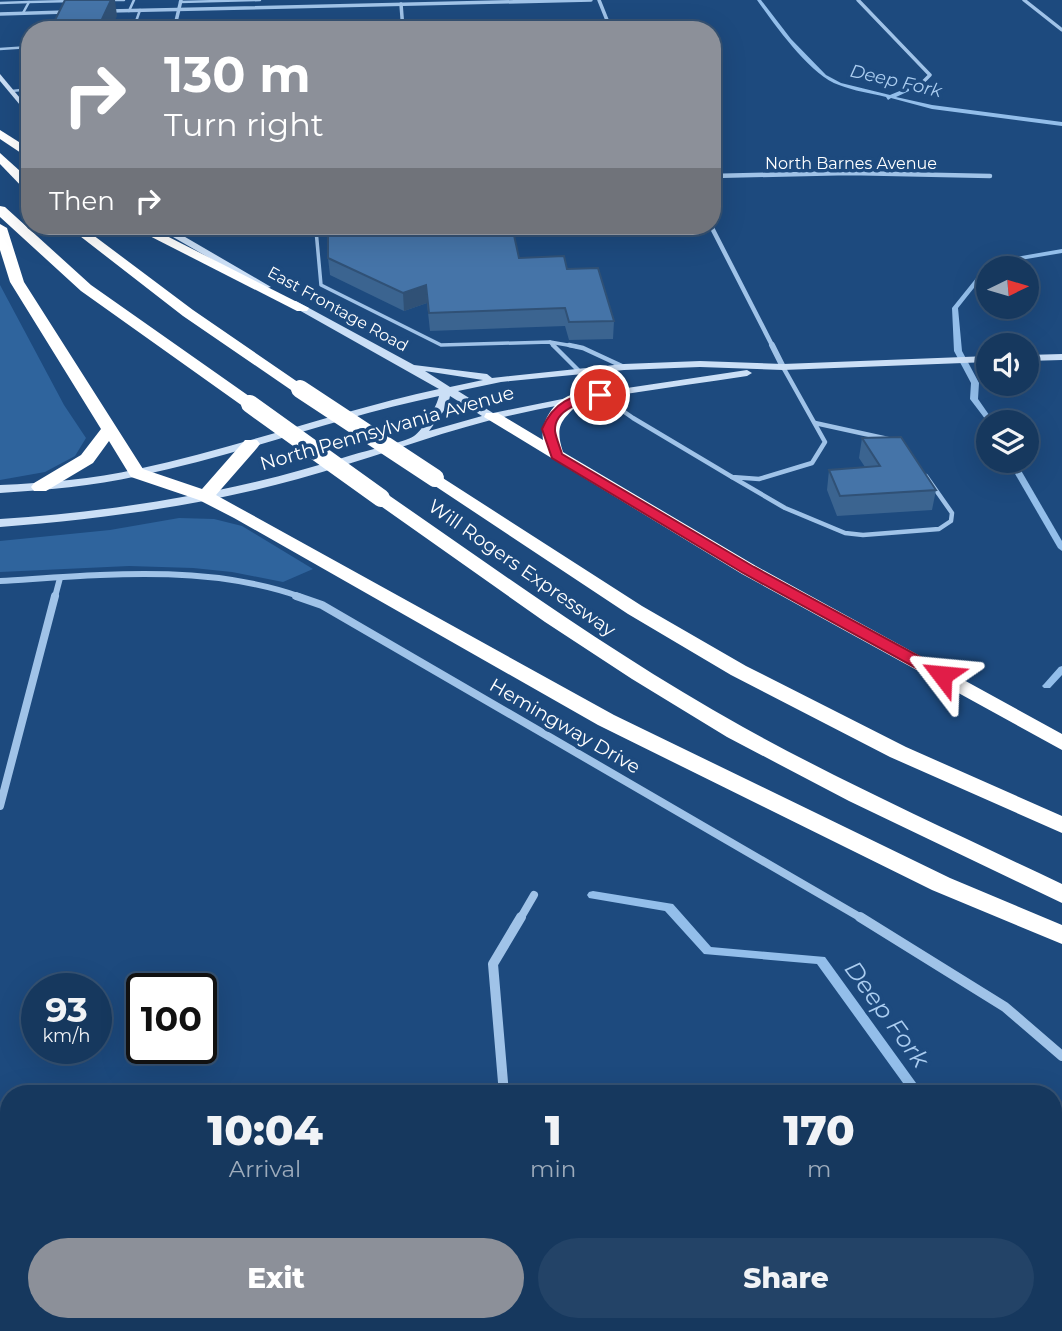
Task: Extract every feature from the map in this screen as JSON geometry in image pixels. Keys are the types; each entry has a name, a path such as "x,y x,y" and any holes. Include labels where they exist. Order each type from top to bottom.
{"highway":[{"path":"0,134 21,149"},
{"path":"0,157 21,179"},
{"name":"Will Rogers Expressway","path":"0,210 21,229"},
{"path":"0,228 17,282 137,473 205,496 606,720 929,879 1062,935"},
{"name":"Will Rogers Expressway","path":"28,235 86,288 574,633 735,732 857,796 1062,894"},
{"name":"Will Rogers Expressway","path":"85,235 177,305 636,610 746,674 894,751 1062,825"},
{"path":"155,235 302,308"},
{"path":"556,456 548,429 553,418 574,399"},
{"path":"492,417 749,570 1062,743"},
{"path":"40,487 87,459 109,429"},
{"path":"205,496 251,444"}],"main road":[{"path":"0,76 21,101"},
{"name":"East Frontage Road","path":"176,235 409,366 492,417"},
{"path":"1039,357 1062,356"},
{"name":"North Pennsylvania Avenue","path":"0,489 40,487 137,473 251,444 380,405 501,379 624,367 699,364 783,367 976,360"},
{"path":"409,366 501,379"},
{"name":"North Pennsylvania Avenue","path":"0,523 122,511 205,496 292,477 492,417 574,399 783,367"},
{"path":"418,438 443,405 445,389"}],"street":[{"path":"102,11 591,0"},
{"path":"599,0 607,21"},
{"path":"858,0 930,75 921,84"},
{"path":"1024,0 1062,30"},
{"path":"176,21 181,1"},
{"path":"401,4 403,21"},
{"path":"0,14 76,12"},
{"name":"North Barnes Avenue","path":"721,176 849,173 990,176"},
{"path":"716,235 783,367"},
{"name":"Hemingway Drive","path":"0,581 147,575 203,578 290,594 336,611 775,865 959,976 1005,1007 1062,1056"},
{"path":"0,806 60,578"},
{"path":"503,1085 494,964 534,895"}],"lane":[{"path":"97,1 124,0"},
{"path":"129,11 134,0"},
{"path":"181,1 260,0"},
{"path":"0,3 84,1"},
{"path":"23,13 29,2"},
{"path":"136,21 140,10"},
{"path":"0,49 21,48"},
{"path":"12,91 21,90"},
{"path":"317,235 321,285 441,345 550,342 583,348 624,367"},
{"path":"550,342 579,371"},
{"path":"732,477 759,479 812,463 825,442 783,367"},
{"path":"600,395 785,508 845,533 863,535 939,529 951,521 952,513 923,472"},
{"path":"815,423 900,443"}],"shaded area":[{"path":"0,285 64,405 86,438 75,456 45,472 0,480"},
{"path":"179,518 214,519 242,526 313,569 283,582 193,568 129,566 0,572 0,541 110,530"}],"building":[{"path":"65,0 111,0 101,21 54,21"},
{"path":"328,235 514,235 519,258 564,256 567,269 598,268 614,321 569,322 565,308 429,313 426,285 403,293 328,258"},
{"path":"901,437 936,490 840,496 829,470 880,466 862,438"}],"waterway":[{"name":"Deep Fork","path":"759,0 789,40 824,76 839,84 891,97"},
{"path":"891,97 907,90"},
{"name":"Deep Fork","path":"891,97 932,107 1062,124"},
{"name":"Deep Fork","path":"1031,256 1062,251"},
{"name":"Deep Fork","path":"976,282 955,308 958,351 975,383 974,399 982,410"},
{"name":"Deep Fork","path":"1019,473 1062,548"},
{"name":"Deep Fork","path":"1047,686 1062,669"},
{"path":"593,895 669,907 708,951 821,960 911,1085"}],"route":[{"path":"600,395 574,399 553,418 548,429 556,456 749,570 942,675"}]}
